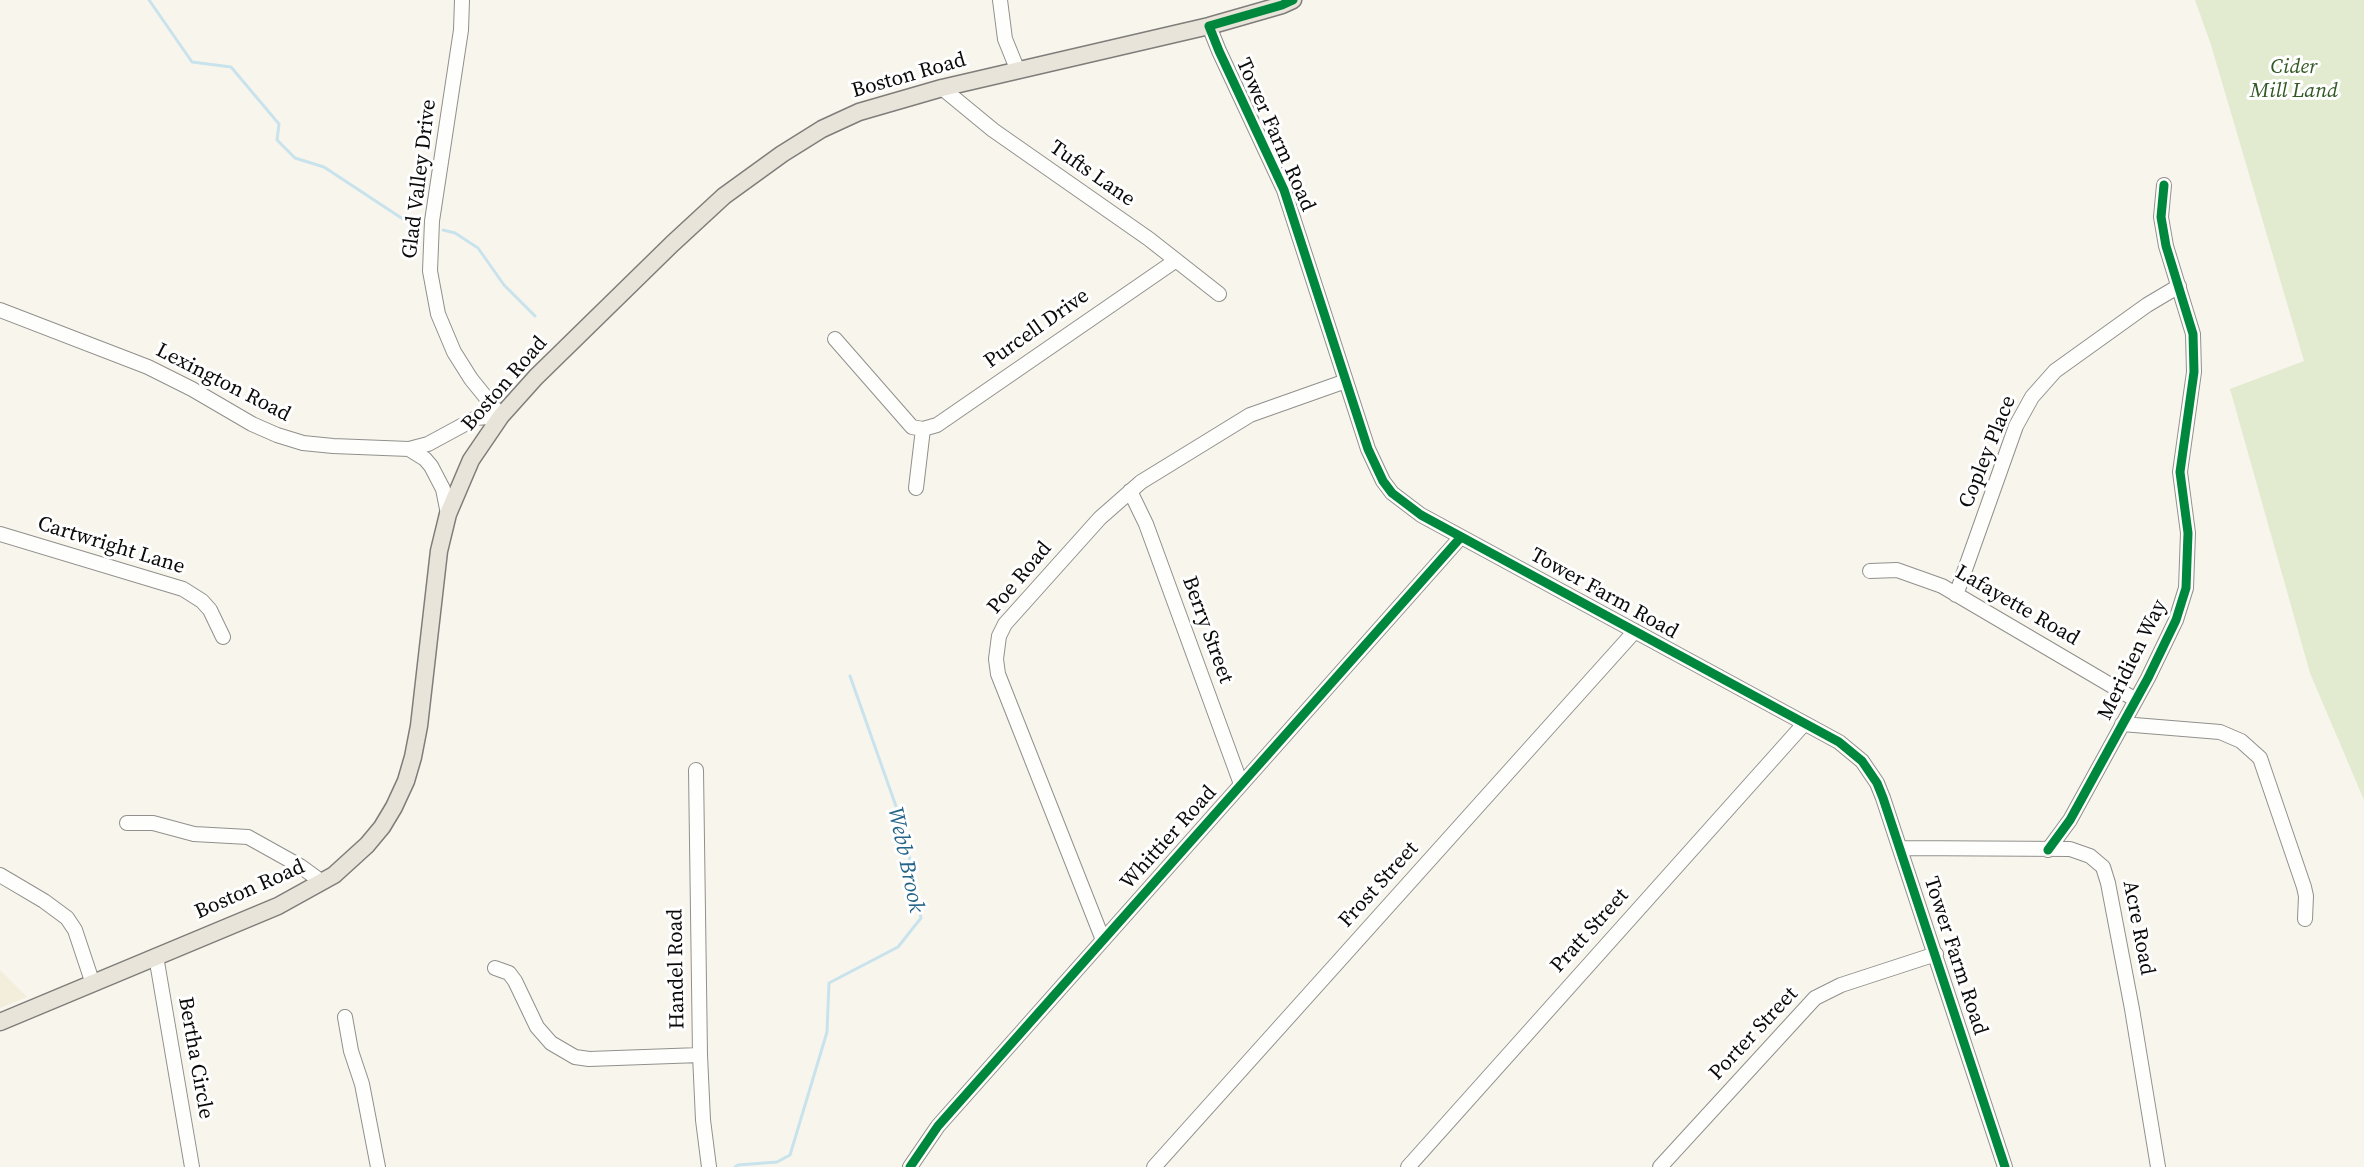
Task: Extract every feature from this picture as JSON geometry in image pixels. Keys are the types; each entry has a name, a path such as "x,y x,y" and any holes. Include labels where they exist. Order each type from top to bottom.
{"main road":[{"name":"Boston Road","path":"0,1022 278,906 322,882 367,845 382,827 406,781 419,726 436,570 448,514 471,460 501,416 549,364 724,196 822,129 859,112 942,88 1209,26 1285,2"}],"street":[{"name":"Glad Valley Drive","path":"462,0 461,30 432,221 430,271 438,314 454,352 471,379 501,416"},
{"path":"999,0 1005,39 1018,71"},
{"name":"Tower Farm Road","path":"1209,26 1284,190 1368,449 1383,481 1405,504 1421,515 1804,724 1852,752 1870,771 1883,798 2005,1167"},
{"name":"Tufts Lane","path":"942,88 993,130 1149,239 1219,294"},
{"name":"Meridien Way","path":"2048,850 2070,820 2136,700 2176,620 2188,576 2188,533 2180,472 2191,402 2193,334 2164,237 2161,217 2164,185"},
{"name":"Purcell Drive","path":"923,429 937,425 1175,261"},
{"name":"Copley Place","path":"1956,595 2016,426 2032,397 2055,371 2081,351 2147,305 2179,286"},
{"name":"Lexington Road","path":"0,310 154,370 252,424 284,438 303,443 409,449 428,444 476,418 501,416"},
{"path":"835,339 912,427 923,429 916,488"},
{"name":"Poe Road","path":"1103,940 998,674 996,659 999,636 1005,624 1100,518 1141,482 1250,415 1346,381"},
{"path":"409,449 432,466 443,489 448,514"},
{"name":"Berry Street","path":"1130,491 1146,524 1241,784"},
{"name":"Cartwright Lane","path":"0,534 183,590 202,601 210,610 224,637"},
{"name":"Whittier Road","path":"910,1167 938,1126 1461,537"},
{"name":"Lafayette Road","path":"1870,571 1888,569 1911,574 1941,586 2136,700"},
{"name":"Frost Street","path":"1154,1167 1635,631"},
{"name":"Pratt Street","path":"1408,1167 1804,724"},
{"path":"2122,724 2220,732 2241,741 2260,758 2304,887 2305,919"},
{"name":"Handel Road","path":"696,770 700,1055 703,1120 709,1167"},
{"path":"127,823 153,823 194,834 248,837 300,866 322,882"},
{"name":"Acre Road","path":"1900,848 2070,849 2082,852 2103,867 2132,1009 2158,1167"},
{"path":"0,875 67,918 81,946 93,984"},
{"name":"Porter Street","path":"1660,1167 1815,998 1840,985 1936,954"},
{"name":"Bertha Circle","path":"156,956 192,1167"},
{"path":"495,968 509,973 515,981 537,1027 551,1043 575,1057 589,1059 700,1055"},
{"path":"345,1017 351,1051 362,1084 378,1167"}],"shaded area":[{"path":"0,970 27,997 0,1008"}],"green space":[{"name":"Cider Mill Land","path":"2195,0 2364,0 2364,800 2310,673 2230,389 2304,361 2211,45"}],"waterway":[{"path":"149,0 192,62 231,67 279,124 277,140 295,158 324,167 412,225 421,226"},
{"path":"443,230 455,233 478,248 504,285 535,316"},
{"name":"Webb Brook","path":"735,1167 777,1162 790,1155 827,1032 829,983 898,947 921,918 904,829 850,676"}],"cycle path":[{"path":"1293,0 1209,26 1284,190 1368,449 1383,481 1392,493 1421,515 1839,742 1862,761 1877,783 1883,798 2005,1167"},
{"path":"2048,850 2070,820 2148,678 2176,620 2186,588 2188,533 2180,472 2194,372 2193,334 2166,246 2161,217 2164,185"},
{"path":"910,1167 938,1126 1461,537"}]}
